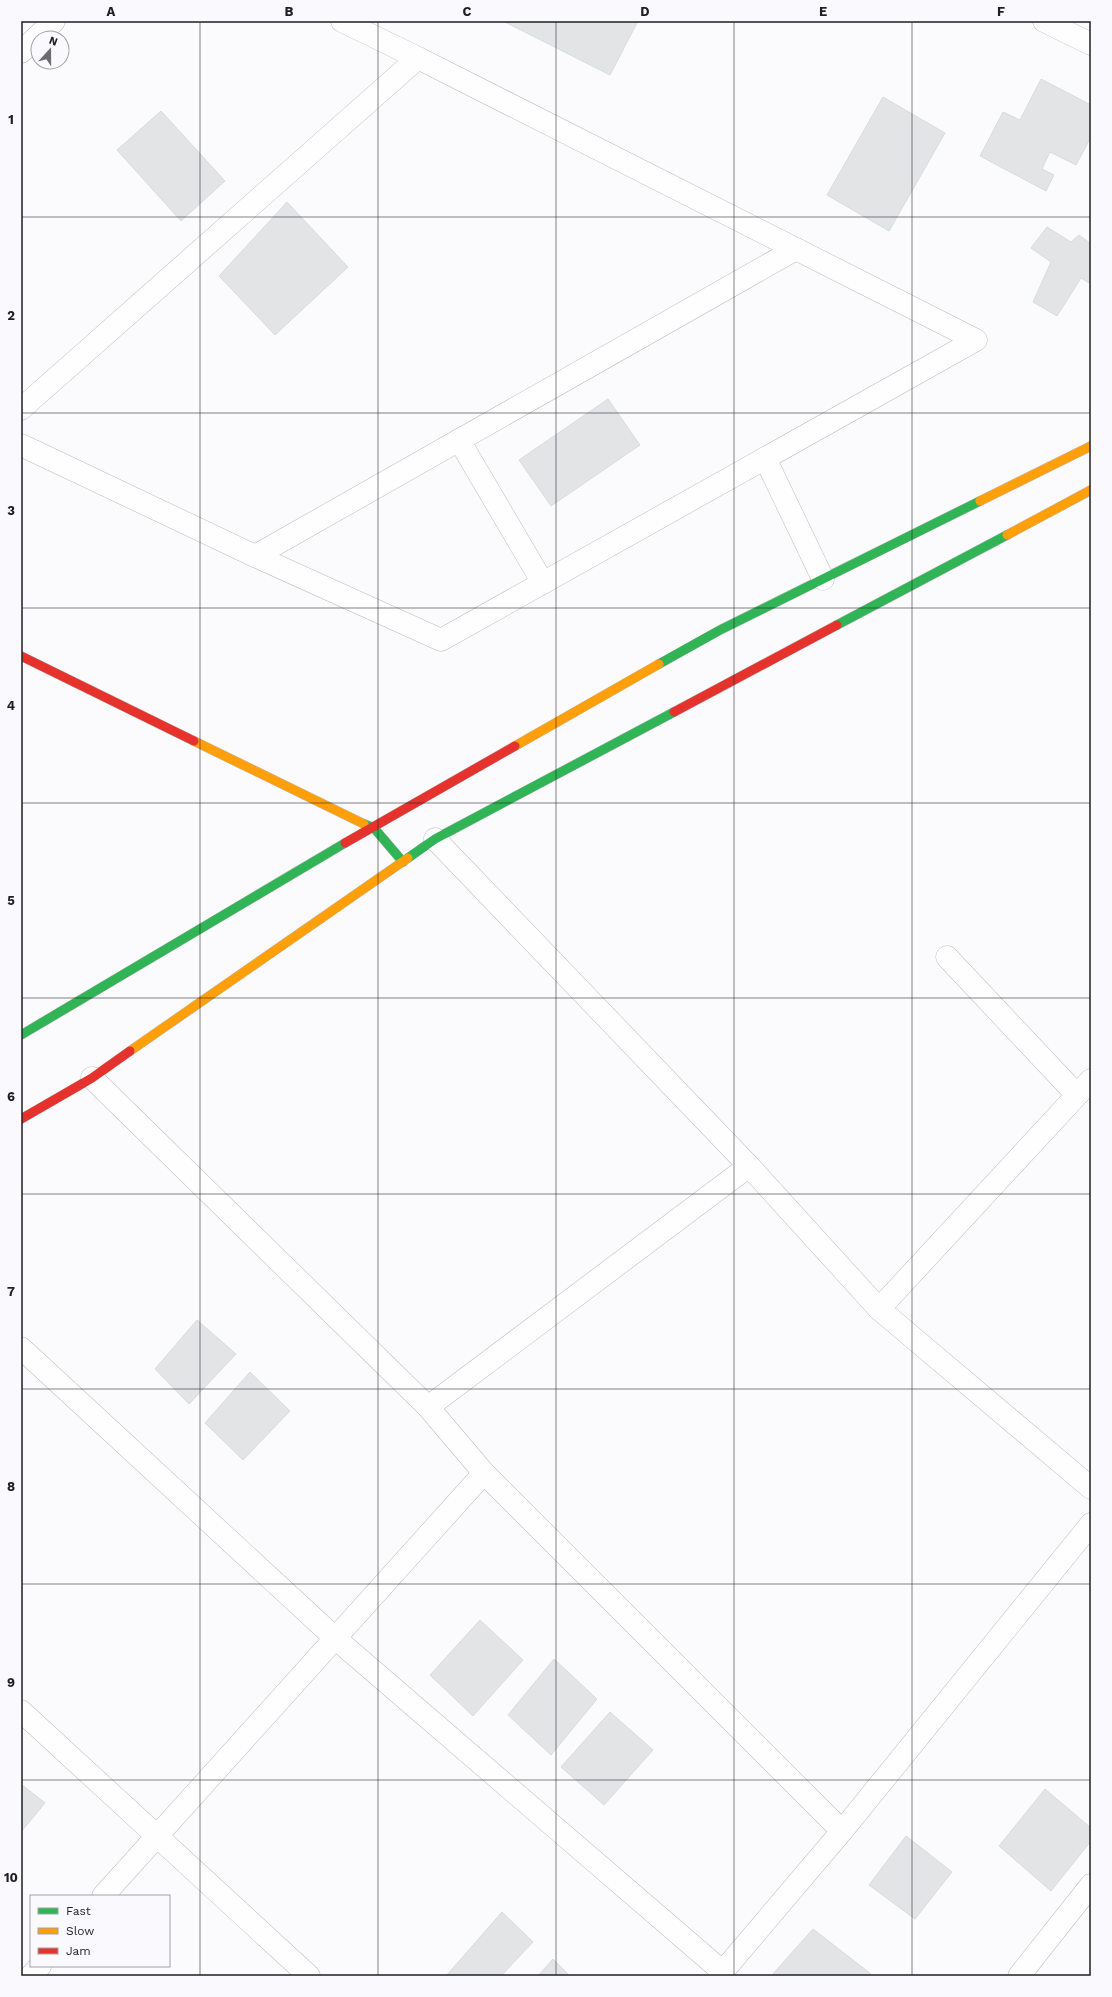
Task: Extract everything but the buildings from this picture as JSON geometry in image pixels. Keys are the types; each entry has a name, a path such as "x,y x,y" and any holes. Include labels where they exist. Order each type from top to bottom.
{"main road":[{"path":"21,1035 335,849 720,630 1091,446"},
{"path":"21,1119 92,1078 435,839 1091,490"},
{"path":"21,656 299,794 374,828 403,862"}],"street":[{"path":"21,52 54,21"},
{"path":"21,446 255,556 441,640 976,340 342,21"},
{"path":"1044,21 1091,44"},
{"path":"21,409 418,58"},
{"path":"255,556 796,249"},
{"path":"459,440 543,583"},
{"path":"765,458 823,579"},
{"path":"435,839 748,1166 879,1309 1091,1488"},
{"path":"879,1309 1084,1088 947,957"},
{"path":"92,1078 428,1408 484,1473 842,1831"},
{"path":"428,1408 748,1166"},
{"path":"21,1348 335,1638 721,1974 842,1831 1091,1524"},
{"path":"104,1895 484,1473"},
{"path":"21,1711 309,1976"},
{"path":"1019,1976 1091,1885"},
{"path":"31,1976 39,1967"}],"traffic: fast":[{"path":"659,664 720,630 980,501"},
{"path":"837,625 1007,535"},
{"path":"408,858 435,839 674,712"},
{"path":"364,824 374,828 403,862"},
{"path":"21,1035 345,843"}],"traffic: slow":[{"path":"980,501 1091,446"},
{"path":"1007,535 1091,490"},
{"path":"515,746 659,664"},
{"path":"194,741 364,824"},
{"path":"130,1051 408,858"}],"traffic: jam":[{"path":"674,712 837,625"},
{"path":"21,656 194,741"},
{"path":"345,843 515,746"},
{"path":"21,1119 92,1078 130,1051"}]}
